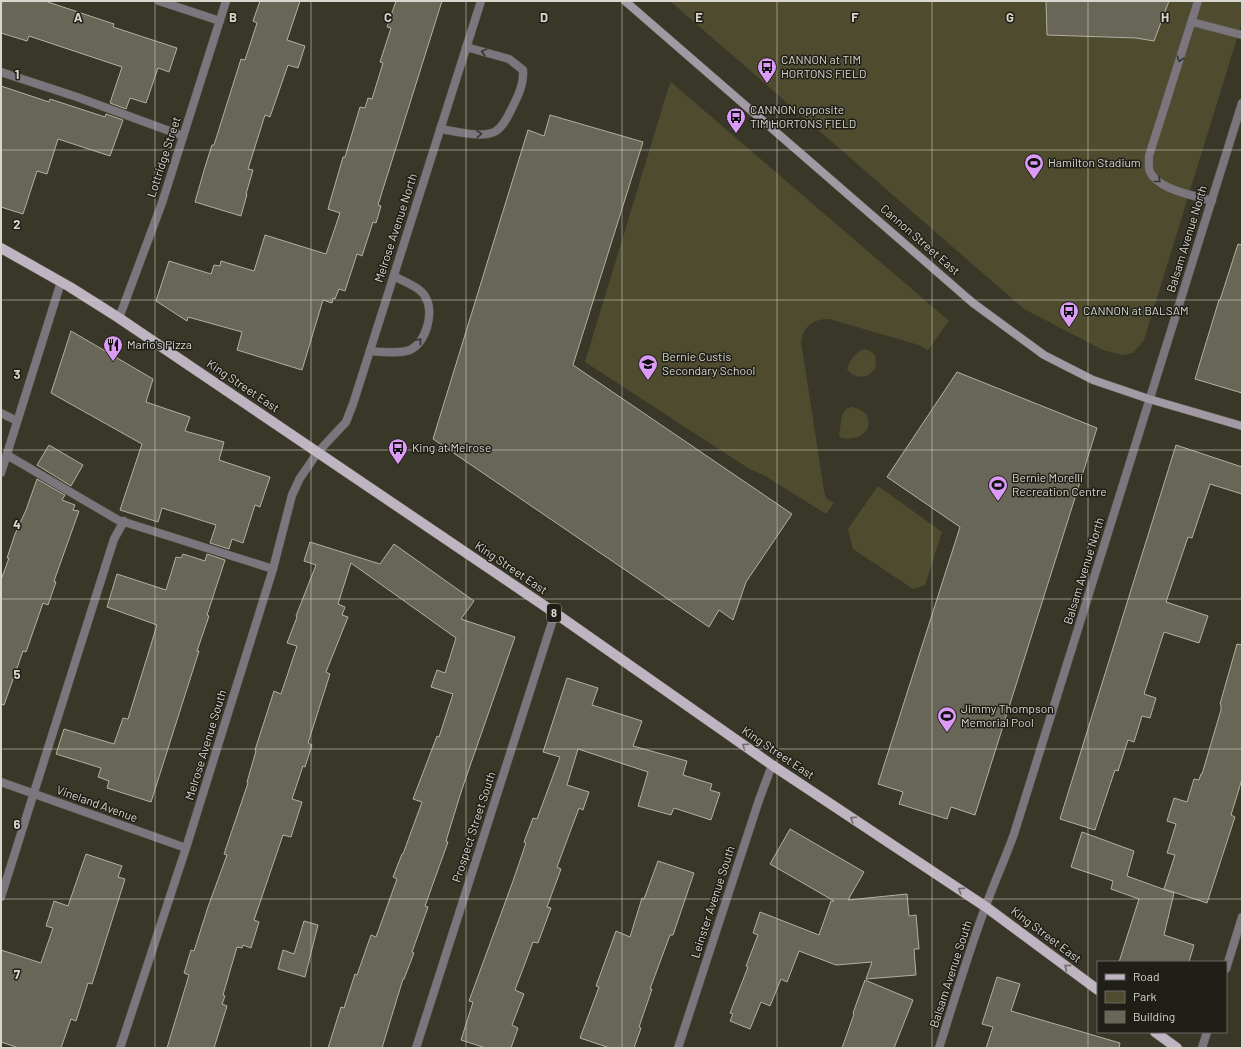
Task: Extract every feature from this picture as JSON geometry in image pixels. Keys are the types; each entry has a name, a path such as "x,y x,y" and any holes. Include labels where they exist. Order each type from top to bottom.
{"main road":[{"name":"Cannon Street East","path":"625,1 978,306 1044,355 1093,380 1149,399 1242,426"},
{"name":"King Street East","path":"1,248 62,282 119,318 318,452 555,613 772,765 986,907 1097,989"},
{"path":"1156,1033 1177,1048"}],"street":[{"path":"160,1 220,21"},
{"name":"Lottridge Street","path":"119,318 162,203 226,1"},
{"name":"Melrose Avenue North","path":"318,452 346,422 353,404 481,1"},
{"path":"1198,1 1149,156 1149,170 1156,180 1169,188 1212,201"},
{"path":"1192,22 1242,35"},
{"path":"440,129 476,136 495,132 507,118 517,99 524,80 523,70 509,59 466,47"},
{"path":"1,72 183,136"},
{"name":"Balsam Avenue North","path":"986,907 1014,834 1242,103"},
{"path":"370,351 393,352 410,350 421,340 428,327 429,310 426,298 419,290 394,276"},
{"path":"1,473 62,282"},
{"path":"1,413 17,421"},
{"name":"Melrose Avenue South","path":"120,1048 186,848 273,569 292,495 300,478 318,452"},
{"path":"7,455 118,520 273,569"},
{"path":"1,897 114,539 124,522"},
{"name":"Prospect Street South","path":"416,1048 555,613"},
{"name":"Leinster Avenue South","path":"678,1048 759,800 772,765"},
{"name":"Vineland Avenue","path":"1,782 186,848"},
{"name":"Balsam Avenue South","path":"939,1048 986,907"},
{"path":"1227,966 1242,917"},
{"path":"1202,1048 1207,1033"}],"green space":[{"name":"Hamilton Stadium","path":"670,1 1242,1 1242,22 1144,340 1133,353 1122,355 1103,350 1024,309"},
{"path":"671,82 949,321 928,350 919,345 829,319 818,320 810,324 804,331 801,341 824,491 826,498 834,503 826,514 767,477 748,468 585,362"},
{"path":"865,349 875,355 875,368 867,376 856,376 847,369 856,354"},
{"path":"852,407 861,410 866,415 869,420 868,426 865,432 860,436 841,438 839,436 842,415 846,409"},
{"path":"878,486 942,532 925,585 913,589 853,549 848,529"}],"building":[{"path":"1,1 45,1 114,24 113,27 177,48 169,72 158,68 146,103 130,98 126,109 110,103 122,67 29,36 27,41 1,33"},
{"path":"260,1 300,1 287,40 305,46 298,68 288,65 270,117 265,115 248,169 253,170 241,216 195,202 212,145 214,145 241,59 245,60 257,23 253,21"},
{"path":"396,1 442,1 378,205 381,206 376,223 373,222 362,256 357,254 345,291 339,289 335,299 333,298 332,303 323,300 302,370 237,350 242,332 188,317 187,321 156,301 169,261 211,274 214,265 220,266 221,261 254,271 265,235 326,254 340,213 328,209 343,157 345,157 360,107 365,108 368,98 372,99 383,63 380,62 391,28 387,27"},
{"path":"1046,1 1169,1 1154,41 1136,38 1047,35"},
{"path":"1,86 49,102 50,99 105,117 106,114 123,120 110,156 58,139 47,174 37,171 23,214 1,207"},
{"path":"550,115 643,142 573,365 792,514 746,582 733,620 719,610 709,627 433,439 528,130 544,136"},
{"path":"1238,244 1242,245 1242,393 1195,379"},
{"path":"71,331 153,379 146,402 190,417 185,431 224,442 219,460 270,477 260,507 255,505 243,543 232,539 229,549 210,543 216,525 162,508 158,522 120,510 142,444 51,393"},
{"name":"Bernie Morelli Recreation Centre","path":"957,372 1097,428 975,815 951,807 947,819 899,804 903,792 878,784 960,527 887,477"},
{"path":"49,445 83,465 71,486 37,465"},
{"path":"1176,445 1242,467 1242,494 1210,484 1192,538 1188,537 1166,602 1208,616 1199,643 1164,632 1144,694 1156,698 1150,718 1142,716 1134,742 1128,740 1118,771 1115,770 1095,830 1060,819"},
{"path":"37,479 65,495 62,500 75,505 73,510 79,511 54,581 56,582 48,605 43,603 26,652 23,651 4,705 1,704 1,580 9,558 7,558 15,534 26,510"},
{"path":"310,542 380,564 394,544 474,601 461,619 515,637 462,789 446,841 448,842 425,906 428,907 412,952 414,953 403,979 382,1048 328,1048 341,1007 344,1008 355,974 357,975 371,935 376,937 397,879 393,877 422,802 413,799 437,736 439,737 453,694 431,687 437,670 445,673 456,638 351,563 338,604 345,607 342,615 348,617 326,672 330,674 308,743 312,745 292,799 302,802 291,837 283,835 254,920 259,922 251,948 243,945 242,948 237,947 223,995 225,996 222,1004 227,1006 214,1048 167,1048 189,975 184,973 191,950 194,951 227,855 224,854 248,783 255,750 274,691 281,694 297,646 287,643 316,565 304,561"},
{"path":"183,554 205,561 207,554 225,560 207,615 209,616 197,651 199,651 151,802 107,788 109,781 98,777 101,768 56,754 64,729 114,744 123,718 128,719 157,625 107,607 117,574 166,590 176,557 181,558"},
{"path":"1237,644 1242,645 1242,779 1231,815 1235,817 1207,903 1164,889 1175,855 1167,853 1176,824 1167,821 1174,798 1187,802 1194,779 1199,780 1202,774 1221,710 1220,704"},
{"path":"567,678 598,688 592,705 642,721 633,746 687,761 683,775 712,784 710,790 720,793 711,820 674,808 671,815 638,806 648,772 578,749 567,785 589,792 583,810 579,808 557,867 561,869 547,907 551,908 538,943 533,942 515,990 524,994 512,1025 518,1028 511,1048 486,1048 461,1040 473,1002 469,1001 513,881 526,843 524,842 533,818 537,819 560,757 543,752"},
{"path":"790,829 864,872 848,900 907,894 909,916 916,915 919,949 914,949 916,975 866,979 872,962 836,965 799,951 787,982 781,979 770,1006 761,1002 750,1029 730,1021 733,1014 730,1013 748,967 746,966 758,935 753,933 760,912 819,935 831,901 834,901 770,864"},
{"path":"1082,832 1134,851 1127,876 1174,893 1164,935 1194,945 1189,961 1119,961 1139,899 1111,889 1113,881 1071,867"},
{"path":"86,854 122,866 118,877 125,879 92,984 88,983 76,1021 71,1019 61,1048 19,1048 1,1042 1,950 41,963 53,928 46,926 54,901 68,906"},
{"path":"658,861 694,873 673,935 670,935 650,989 652,989 639,1027 641,1028 634,1048 610,1048 580,1038 599,987 596,986 616,931 630,937 642,898 644,899"},
{"path":"304,921 318,925 305,977 278,969 283,950 294,954"},
{"path":"997,977 1020,984 1011,1011 1120,1043 1119,1048 986,1048 993,1027 982,1024"},
{"path":"865,980 913,1000 894,1048 842,1048"}],"place":[{"name":"CANNON at TIM HORTONS FIELD","path":"767,84"},
{"name":"CANNON opposite TIM HORTONS FIELD","path":"736,134"},
{"name":"Hamilton Stadium","path":"1034,180"},
{"name":"CANNON at BALSAM","path":"1069,328"},
{"name":"Mario's Pizza","path":"113,362"},
{"name":"Bernie Custis Secondary School","path":"648,381"},
{"name":"King at Melrose","path":"398,465"},
{"name":"Bernie Morelli Recreation Centre","path":"998,502"},
{"name":"Jimmy Thompson Memorial Pool","path":"947,733"}]}
